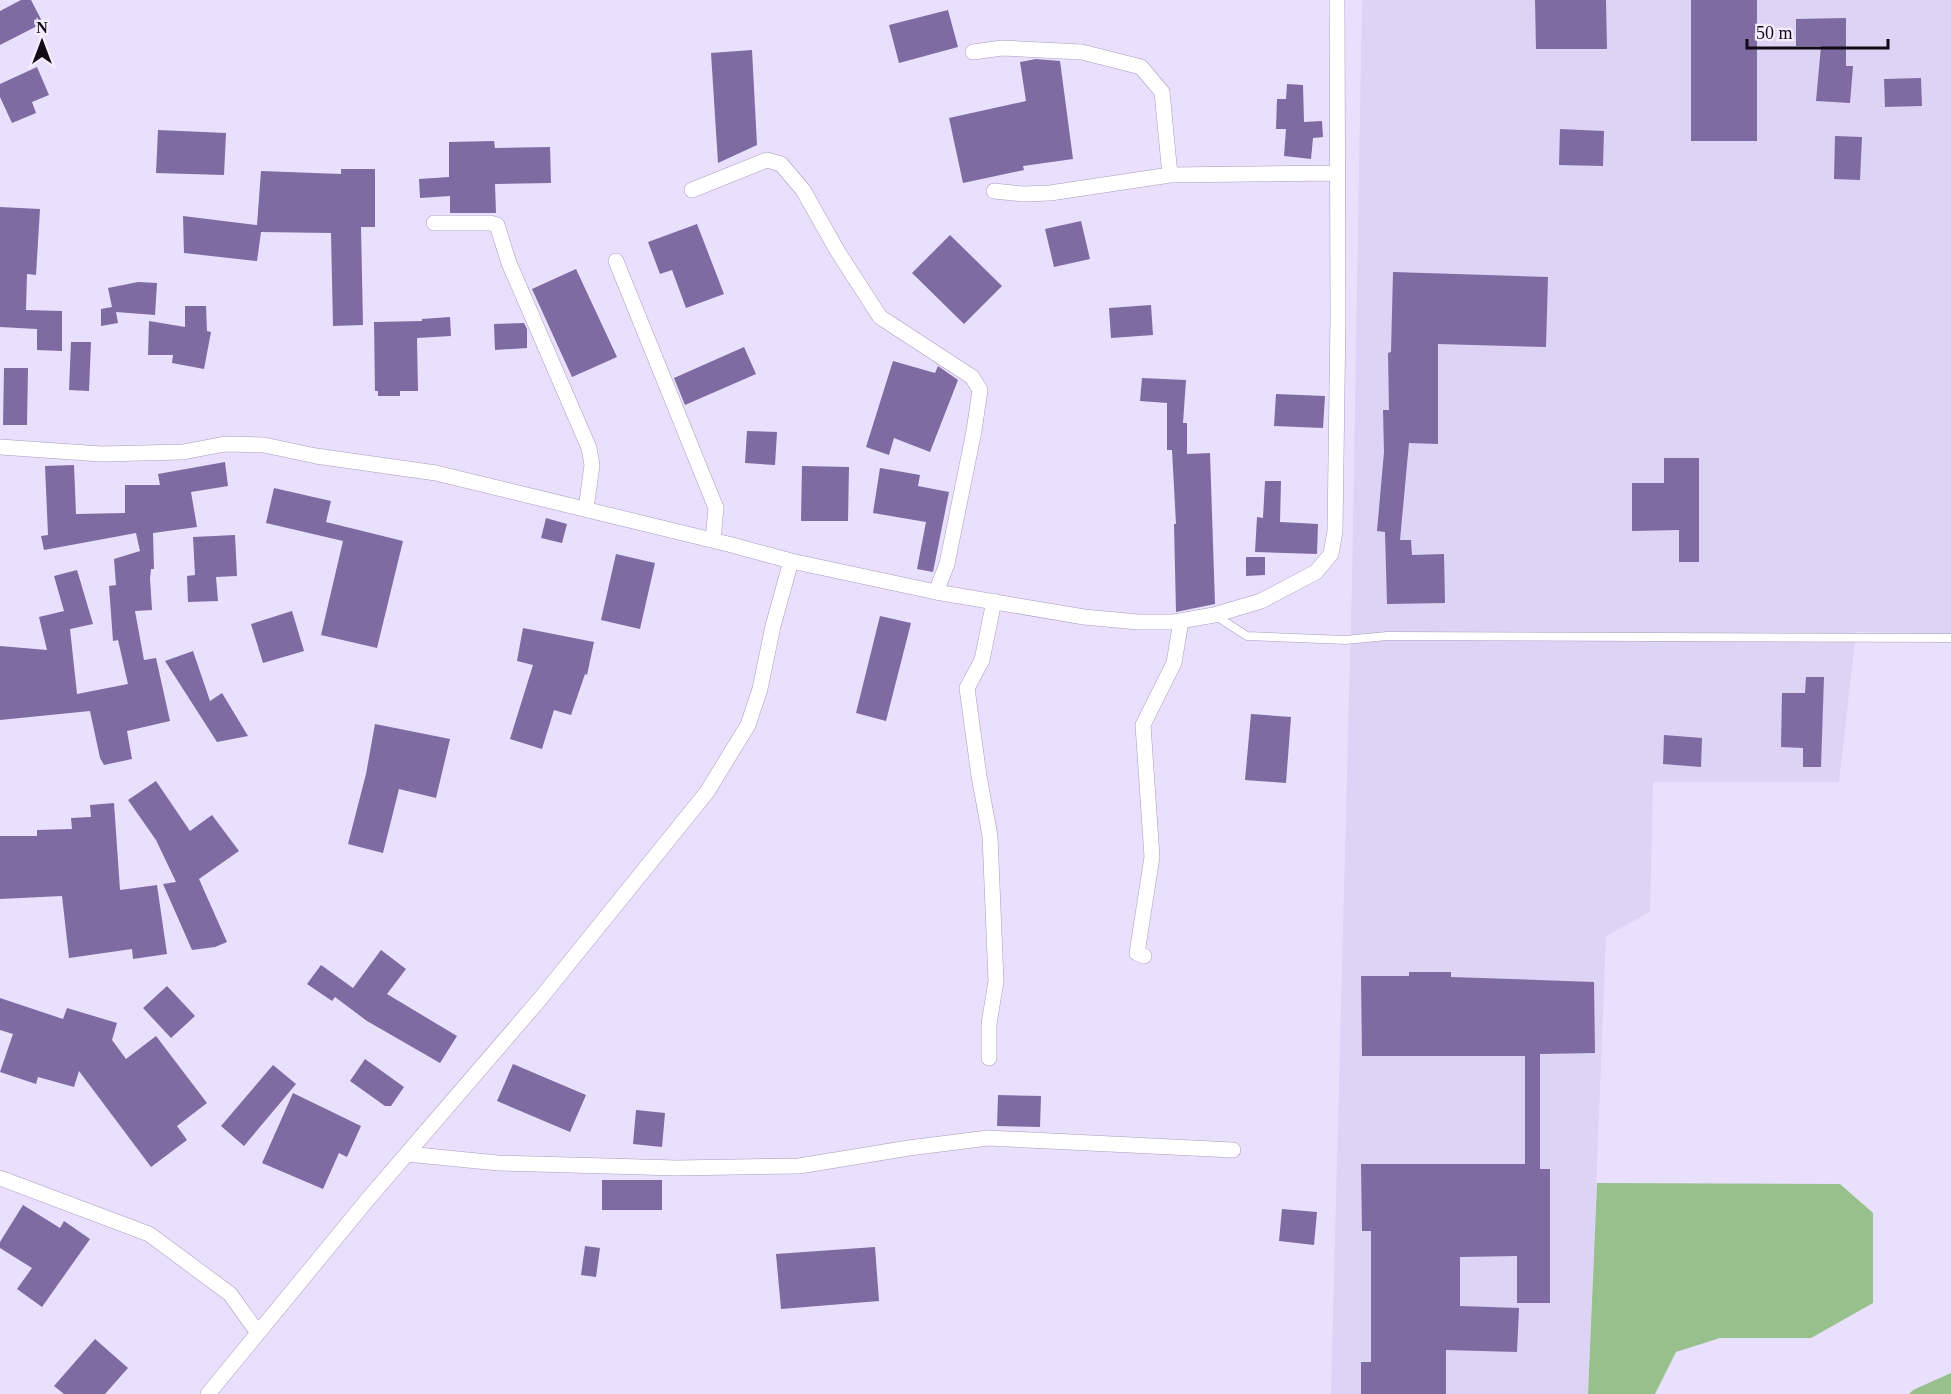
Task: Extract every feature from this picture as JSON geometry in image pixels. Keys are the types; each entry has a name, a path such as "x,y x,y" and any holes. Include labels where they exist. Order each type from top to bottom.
{"street":[{"path":"0,447 101,454 183,452 225,444 264,445 316,456 436,474 713,540 791,561 936,592 1084,617 1138,622 1181,621 1214,615 1261,601 1316,572 1331,554 1335,531 1337,485 1337,0"},
{"path":"973,52 1002,48 1082,52 1141,67 1162,92 1170,175"},
{"path":"692,190 767,160 781,164 803,190 838,252 880,317 972,377 980,390 947,564 936,592"},
{"path":"994,190 1023,194 1050,193 1170,175 1337,173"},
{"path":"434,223 497,225 509,263 589,448 592,465 586,509"},
{"path":"616,261 716,508 713,540"},
{"path":"208,1394 407,1154 540,999 707,792 748,725 760,689 773,626 791,561"},
{"path":"989,1059 989,1024 996,981 990,836 967,688 982,660 994,601"},
{"path":"1144,956 1137,953 1152,857 1143,725 1174,663 1181,621"},
{"path":"407,1154 498,1163 677,1168 799,1166 988,1138 1233,1150"},
{"path":"0,1178 149,1234 230,1294 258,1333"}],"lane":[{"path":"1214,615 1247,636 1345,640 1387,636 1951,638"}],"shaded area":[{"path":"1362,0 1951,0 1951,634 1856,632 1839,782 1653,782 1650,912 1606,936 1588,1394 1331,1394 1352,583"}],"green space":[{"path":"1597,1183 1840,1184 1873,1213 1873,1303 1811,1338 1720,1338 1676,1352 1655,1394 1588,1394"},
{"path":"1951,1373 1951,1394 1909,1394 1913,1390"}],"building":[{"path":"21,0 31,0 43,23 0,45 0,11"},
{"path":"1535,0 1606,0 1607,49 1536,49"},
{"path":"1691,0 1757,0 1757,141 1691,141"},
{"path":"948,10 958,47 899,63 889,25"},
{"path":"1846,18 1846,66 1853,66 1850,103 1816,101 1821,46 1796,46 1796,19"},
{"path":"752,50 757,145 718,163 711,53"},
{"path":"1036,59 1060,61 1073,159 1023,166 1024,170 963,183 949,118 1026,101 1020,62"},
{"path":"37,67 49,95 32,102 36,113 12,123 0,97 0,84"},
{"path":"1921,78 1922,106 1885,107 1884,79"},
{"path":"1287,84 1303,85 1304,122 1322,121 1323,137 1313,138 1311,159 1284,156 1286,129 1276,129 1277,99 1286,99"},
{"path":"1560,129 1604,131 1603,166 1559,165"},
{"path":"158,130 226,133 224,175 156,173"},
{"path":"1835,136 1862,137 1860,180 1834,179"},
{"path":"494,141 495,148 550,147 551,183 495,184 496,213 450,213 450,196 420,198 419,179 449,177 449,142"},
{"path":"341,169 375,169 375,227 361,227 363,325 333,326 331,233 261,232 257,261 184,253 183,216 257,225 261,171 341,174"},
{"path":"0,207 40,209 36,275 27,274 26,310 62,311 62,351 37,350 37,329 0,327"},
{"path":"1081,221 1090,259 1054,267 1045,229"},
{"path":"697,224 724,294 686,308 672,270 660,274 648,242"},
{"path":"950,235 1002,286 964,324 912,273"},
{"path":"576,269 617,357 572,377 532,289"},
{"path":"1393,272 1548,277 1546,347 1438,344 1438,444 1409,443 1400,540 1411,540 1412,555 1444,554 1445,603 1387,604 1385,532 1377,531 1384,452 1383,410 1389,410 1388,353 1391,352"},
{"path":"138,282 157,283 155,315 116,312 118,323 101,326 101,309 112,307 108,288"},
{"path":"1151,305 1153,335 1111,338 1109,308"},
{"path":"185,306 206,306 207,331 211,332 204,369 172,363 173,355 148,355 149,321 185,327"},
{"path":"450,317 451,336 417,338 418,391 400,391 400,396 378,396 378,391 375,391 374,322 422,321 422,319"},
{"path":"524,323 527,329 527,348 495,350 494,324"},
{"path":"71,342 91,342 89,391 69,390"},
{"path":"744,347 756,374 685,405 674,378"},
{"path":"893,361 935,373 938,366 958,380 930,452 894,438 889,455 866,447"},
{"path":"4,368 28,368 27,425 3,425"},
{"path":"1142,378 1186,380 1183,423 1187,423 1187,454 1210,453 1215,604 1176,612 1174,524 1176,524 1172,450 1167,450 1167,403 1140,401"},
{"path":"1276,394 1325,396 1323,428 1274,426"},
{"path":"747,431 777,432 775,465 745,463"},
{"path":"1664,458 1699,458 1699,562 1679,562 1679,530 1632,531 1632,483 1664,483"},
{"path":"225,462 228,486 191,492 197,527 153,533 154,569 151,569 150,578 152,610 135,611 144,660 156,658 170,721 127,731 132,759 104,765 100,758 90,711 0,720 0,646 47,650 39,617 64,611 54,576 77,570 93,624 70,629 77,694 128,684 118,640 113,641 109,586 116,585 114,559 140,551 136,533 44,550 41,536 48,535 45,466 74,465 76,514 125,513 125,485 160,485 158,474"},
{"path":"802,466 849,467 848,521 801,521"},
{"path":"880,468 920,475 918,486 949,492 933,572 917,569 926,522 873,513"},
{"path":"1265,481 1281,481 1280,522 1318,524 1317,554 1255,552 1257,517 1263,518"},
{"path":"274,488 331,501 326,522 403,541 377,648 321,635 343,541 266,523"},
{"path":"546,518 567,524 562,543 541,538"},
{"path":"235,535 237,576 216,577 218,601 188,602 187,576 195,575 193,537"},
{"path":"616,554 655,563 640,629 601,620"},
{"path":"1246,557 1265,557 1265,575 1246,576"},
{"path":"292,611 304,651 263,663 251,624"},
{"path":"880,616 911,623 886,721 856,713"},
{"path":"523,628 594,642 587,675 585,674 571,715 554,710 542,749 510,739 533,665 517,661"},
{"path":"193,651 210,701 222,693 248,736 217,742 165,661"},
{"path":"1806,677 1824,677 1821,767 1803,767 1803,748 1781,747 1782,693 1805,693"},
{"path":"1251,714 1291,717 1286,783 1245,780"},
{"path":"375,724 450,739 436,798 399,789 383,853 348,844 366,774"},
{"path":"1664,735 1702,738 1701,767 1663,764"},
{"path":"156,781 190,831 212,815 239,851 199,879 227,942 215,947 192,950 163,884 176,882 156,840 128,800"},
{"path":"114,803 120,890 157,885 167,954 133,959 132,949 69,958 62,896 0,899 0,836 37,836 37,830 72,829 71,818 91,817 90,805"},
{"path":"381,950 406,969 387,994 457,1036 440,1063 367,1021 335,997 332,1001 307,984 321,965 353,988"},
{"path":"1409,972 1451,972 1451,977 1594,982 1595,1053 1540,1054 1540,1169 1550,1169 1550,1303 1517,1303 1517,1256 1460,1257 1460,1306 1519,1308 1517,1352 1446,1350 1446,1394 1361,1394 1361,1362 1371,1362 1371,1231 1362,1231 1361,1164 1525,1164 1525,1056 1362,1056 1361,976 1409,976"},
{"path":"167,986 195,1016 171,1038 143,1008"},
{"path":"0,998 63,1019 67,1008 117,1023 112,1040 126,1059 156,1036 207,1103 177,1126 187,1140 151,1167 79,1071 74,1087 38,1077 36,1084 0,1072 13,1034 0,1030"},
{"path":"365,1059 404,1087 391,1106 385,1106 350,1081"},
{"path":"513,1064 586,1095 570,1132 497,1101"},
{"path":"273,1065 296,1084 244,1146 221,1126"},
{"path":"293,1093 361,1126 347,1157 339,1153 323,1189 262,1163"},
{"path":"998,1095 1041,1096 1040,1127 997,1126"},
{"path":"636,1110 665,1113 662,1147 633,1144"},
{"path":"602,1180 662,1180 662,1210 602,1210"},
{"path":"23,1205 60,1228 64,1221 90,1239 42,1307 17,1289 32,1268 0,1248 0,1242"},
{"path":"1282,1209 1317,1212 1314,1245 1279,1241"},
{"path":"585,1246 600,1248 596,1277 581,1275"},
{"path":"875,1247 879,1301 781,1309 776,1254"},
{"path":"95,1339 128,1368 105,1394 64,1394 54,1386"}]}
